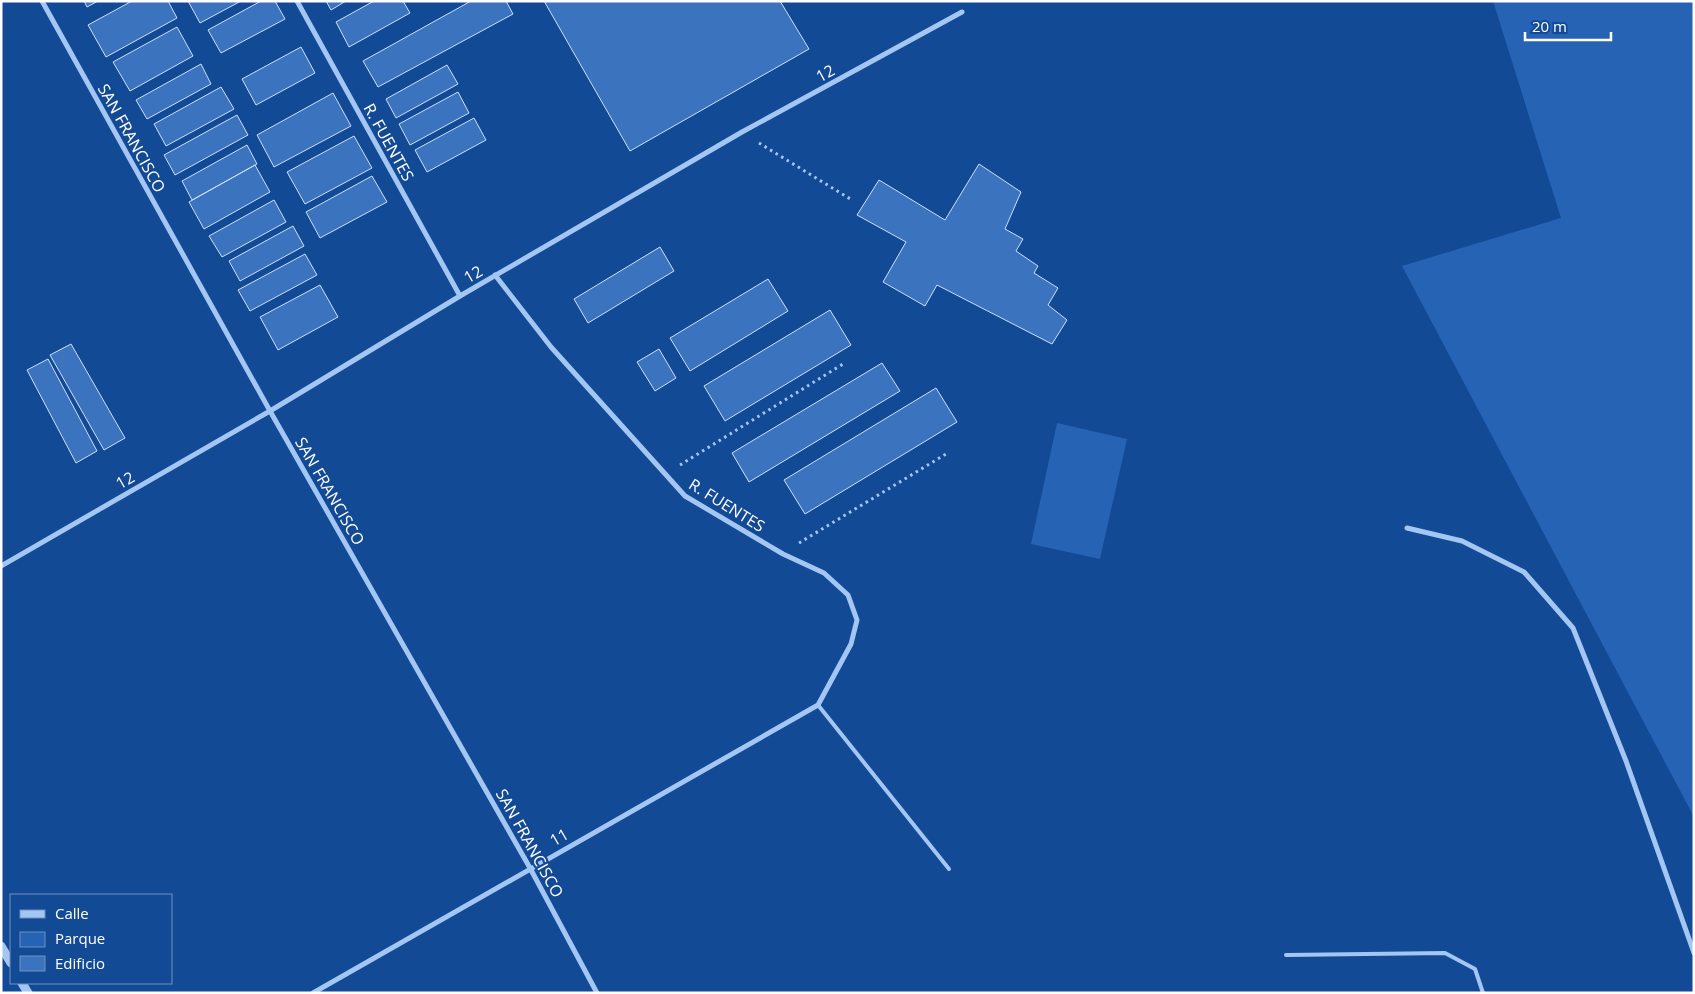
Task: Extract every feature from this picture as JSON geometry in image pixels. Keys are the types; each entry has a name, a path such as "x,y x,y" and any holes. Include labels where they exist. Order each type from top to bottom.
{"street":[{"name":"SAN FRANCISCO","path":"42,1 270,411 530,868 597,993"},
{"name":"R. FUENTES","path":"297,1 460,296"},
{"name":"12","path":"1,566 270,411 460,296 742,132 962,12"},
{"name":"R. FUENTES","path":"495,276 551,347 685,496 782,554 824,573 848,595 857,620 852,644 818,705"},
{"path":"1407,528 1462,541 1524,572 1573,628 1626,762 1694,953"},
{"name":"11","path":"313,993 818,705"},
{"path":"1,946 10,961"}],"lane":[{"path":"818,705 949,869"},
{"path":"1286,955 1446,953 1475,969 1483,993"}],"path":[{"path":"742,132 852,200"},
{"path":"665,474 843,364"},
{"path":"782,554 946,454"}],"green space":[{"path":"1493,1 1694,1 1694,817 1402,266 1561,218"},
{"path":"1057,423 1127,439 1100,559 1031,544"}],"building":[{"path":"84,1 98,1 87,7"},
{"path":"132,1 168,1 177,18 106,57 88,25"},
{"path":"188,1 241,1 200,23"},
{"path":"261,1 275,1 285,19 221,53 208,30"},
{"path":"326,1 346,1 331,10"},
{"path":"374,1 403,1 410,13 349,47 336,22"},
{"path":"471,1 506,1 513,14 378,87 363,61"},
{"path":"544,1 780,1 809,49 630,151"},
{"path":"177,27 193,56 130,91 113,62"},
{"path":"301,47 315,73 256,105 242,79"},
{"path":"201,64 211,84 147,119 136,100"},
{"path":"447,65 458,84 396,118 386,99"},
{"path":"221,87 234,109 166,146 154,124"},
{"path":"458,92 469,113 410,145 399,124"},
{"path":"333,93 351,126 274,167 257,135"},
{"path":"237,115 248,135 175,175 164,155"},
{"path":"474,118 486,140 427,172 415,150"},
{"path":"354,136 372,168 305,204 287,172"},
{"path":"247,145 257,164 192,200 182,181"},
{"path":"979,164 1021,192 1005,229 1023,239 1016,251 1038,266 1034,273 1058,288 1048,305 1067,320 1052,344 937,285 925,306 883,282 906,242 857,215 879,180 945,220"},
{"path":"255,165 270,192 204,229 189,202"},
{"path":"372,176 387,202 320,238 306,212"},
{"path":"274,200 286,222 222,257 209,236"},
{"path":"293,226 304,246 240,281 229,261"},
{"path":"660,247 674,271 588,323 574,299"},
{"path":"305,254 317,275 250,311 238,290"},
{"path":"768,279 788,311 690,371 670,338"},
{"path":"320,285 338,317 278,350 260,317"},
{"path":"830,310 851,345 725,421 704,386"},
{"path":"71,344 125,438 104,450 50,355"},
{"path":"659,349 676,378 655,391 637,362"},
{"path":"48,359 97,451 76,463 27,370"},
{"path":"882,363 900,391 749,482 732,453"},
{"path":"936,388 957,422 805,514 784,480"}]}
